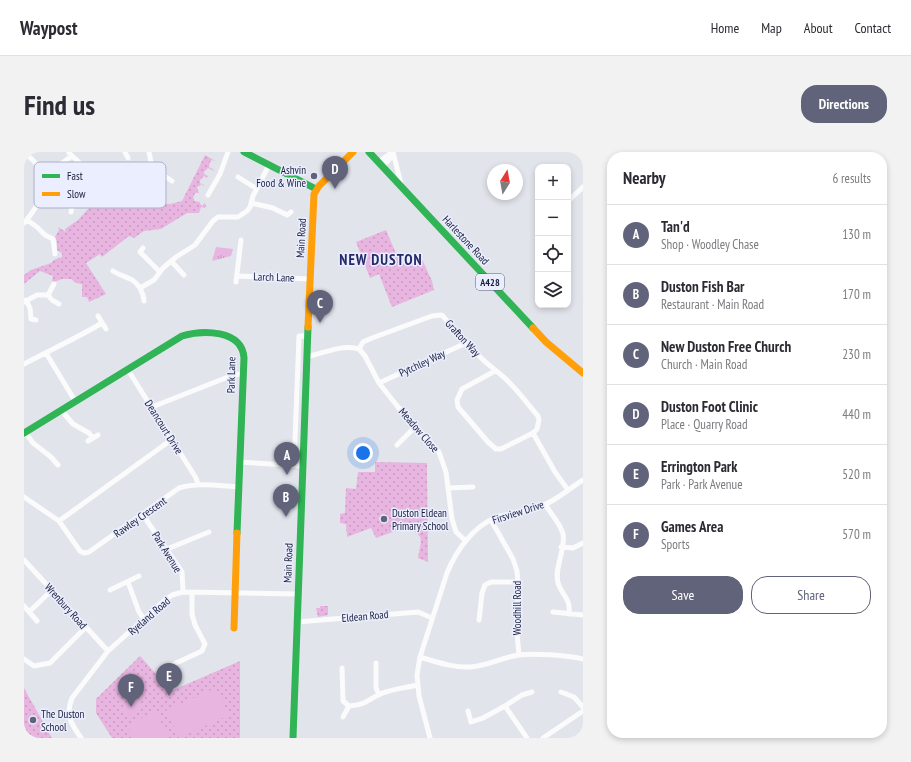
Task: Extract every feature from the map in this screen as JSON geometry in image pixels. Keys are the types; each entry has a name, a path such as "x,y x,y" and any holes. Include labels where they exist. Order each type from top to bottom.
{"street":[{"path":"125,152 128,158"},
{"path":"149,152 151,162"},
{"path":"208,195 220,174 228,152"},
{"path":"244,152 316,189 353,152"},
{"name":"Harlestone Road","path":"369,152 546,342 583,373"},
{"path":"380,164 387,162 392,157 393,152"},
{"path":"393,152 402,187"},
{"path":"25,153 35,162"},
{"path":"62,162 70,154 79,162"},
{"path":"140,288 154,280 163,268 171,261 195,245 213,221 218,217 238,217 243,215 247,211 270,165"},
{"path":"166,177 172,181"},
{"path":"238,177 257,189"},
{"path":"569,200 583,187"},
{"name":"Main Road","path":"293,738 306,357 314,200 316,189"},
{"path":"251,202 274,208 288,215"},
{"path":"34,208 25,222 37,227 45,235 53,239 56,255"},
{"name":"Larch Lane","path":"236,282 241,240"},
{"path":"140,251 160,272"},
{"path":"171,261 184,276"},
{"path":"113,271 118,277 134,280 143,294 144,302"},
{"name":"Larch Lane","path":"237,276 310,279"},
{"path":"48,295 54,284"},
{"path":"36,320 31,319 30,308 25,301 37,295 48,295 59,304"},
{"name":"Grafton Way","path":"359,349 363,342 372,338 437,315 443,316 466,343 513,387 538,416 540,420 539,425 532,433"},
{"path":"98,316 106,329"},
{"path":"24,364 79,337 102,323"},
{"name":"Park Lane","path":"25,433 182,336 198,333 213,333 225,335 239,344 243,352 234,628"},
{"path":"294,465 299,336 307,336"},
{"name":"Pytchley Way","path":"379,383 466,343"},
{"path":"306,357 342,348 354,347 359,349"},
{"name":"Meadow Close","path":"359,349 365,356 379,383 398,408 439,452 446,472 452,519 456,532 466,542"},
{"path":"46,353 75,401"},
{"name":"Deancourt Drive","path":"128,370 196,478 198,485"},
{"path":"495,371 462,390 457,400 458,407 488,442 496,449 505,447 532,433 555,472 568,490"},
{"path":"152,408 233,374 242,374"},
{"path":"297,388 305,388"},
{"path":"62,410 73,424 89,433 91,440 98,435"},
{"path":"397,445 416,426"},
{"path":"25,433 33,443 51,457 58,465"},
{"path":"59,521 171,440"},
{"path":"240,462 302,466"},
{"name":"Firsview Drive","path":"430,738 417,685 417,674 420,657 432,618 452,561 466,542 490,520 497,517 531,510 545,504 583,480"},
{"name":"Rawley Crescent","path":"24,497 59,521 78,548 84,553 89,552 179,488 198,485 239,487"},
{"path":"448,488 473,487"},
{"path":"545,504 562,532 558,566 558,583 570,606 569,614"},
{"name":"Park Avenue","path":"143,515 182,572 183,592"},
{"name":"Woodhill Road","path":"490,520 514,559 518,582 517,633 519,655"},
{"path":"167,549 209,532"},
{"path":"561,547 573,548 583,543"},
{"name":"Wrenbury Road","path":"24,560 85,628 108,651"},
{"path":"110,590 139,576"},
{"path":"128,582 139,612 144,619"},
{"path":"479,620 482,593 485,586 491,582 518,582"},
{"path":"29,612 52,590"},
{"name":"Ryeland Road","path":"81,738 70,721 69,706 72,698 108,651 172,595 183,592 298,594"},
{"path":"159,671 202,651 205,647 205,644 195,625 192,614 192,592"},
{"path":"24,606 37,621"},
{"name":"Eldean Road","path":"297,622 418,612 432,618"},
{"path":"553,612 583,615"},
{"path":"24,659 34,666 50,664 85,628"},
{"path":"420,657 454,667 471,667 492,663 519,655 571,656 583,659"},
{"path":"376,663 376,688 379,694"},
{"path":"342,668 343,701 349,706 364,704 379,694 417,685"},
{"path":"471,722 483,718 522,695 532,692"},
{"path":"561,692 574,697 583,707"},
{"path":"343,717 349,706"},
{"path":"505,706 527,738"},
{"path":"468,711 472,729"},
{"path":"543,738 583,711"}],"green space":[{"path":"205,155 217,162 212,160 210,162 209,167 214,171 208,168 204,172 204,174 208,176 207,178 204,176 200,180 200,183 204,186 201,184 198,186 197,188 199,193 195,193 193,198 194,201 200,202 203,206 204,203 206,205 205,208 201,207 199,213 187,213 161,229 144,231 134,238 129,236 102,257 100,254 86,263 106,294 89,302 87,297 82,297 82,284 76,283 71,279 62,279 54,282 52,281 53,276 40,271 24,284 24,275 31,270 51,263 62,257 62,253 57,250 57,242 55,237 59,230 58,227 66,232 65,229 78,220 89,208 166,208 166,204 182,201"},
{"path":"386,230 401,265 421,257 432,281 434,290 392,307 379,274 370,278 356,242"},
{"path":"216,247 233,249 231,256 212,261"},
{"path":"378,248 383,259 376,262 372,251"},
{"path":"375,462 427,463 428,562 418,558 421,539 417,533 406,527 376,538 371,528 347,537 346,524 340,523 340,514 345,513 346,488 356,489 358,472 375,472"},
{"path":"320,606 328,606 328,615 318,617 316,608 320,608"},
{"path":"140,656 171,691 240,661 240,738 112,738 96,713 96,699"},
{"name":"The Duston School","path":"24,688 52,738 24,738"},
{"path":"216,688 229,715 179,738 166,710"},
{"path":"136,698 142,707 127,717 121,708"},
{"path":"156,711 169,738 133,738 127,725"}],"traffic: fast":[{"path":"244,152 316,189"},
{"path":"369,152 533,328"},
{"path":"293,738 308,327"},
{"path":"24,433 182,336 210,333 229,337 236,341 242,348 244,358 237,533"}],"traffic: slow":[{"path":"308,327 314,194 319,186 353,152"},
{"path":"533,328 546,342 583,373"},
{"path":"234,628 237,533"}],"place":[{"name":"Ashvin Food & Wine","path":"314,176"},
{"name":"Duston Foot Clinic","path":"335,189"},
{"name":"New Duston Free Church","path":"320,323"},
{"name":"Tan'd","path":"287,475"},
{"name":"Duston Fish Bar","path":"286,517"},
{"name":"Duston Eldean Primary School","path":"384,519"},
{"name":"Errington Park","path":"169,696"},
{"name":"Games Area","path":"131,707"},
{"name":"The Duston School","path":"33,720"}],"district":[{"name":"NEW DUSTON","path":"381,259"}]}
